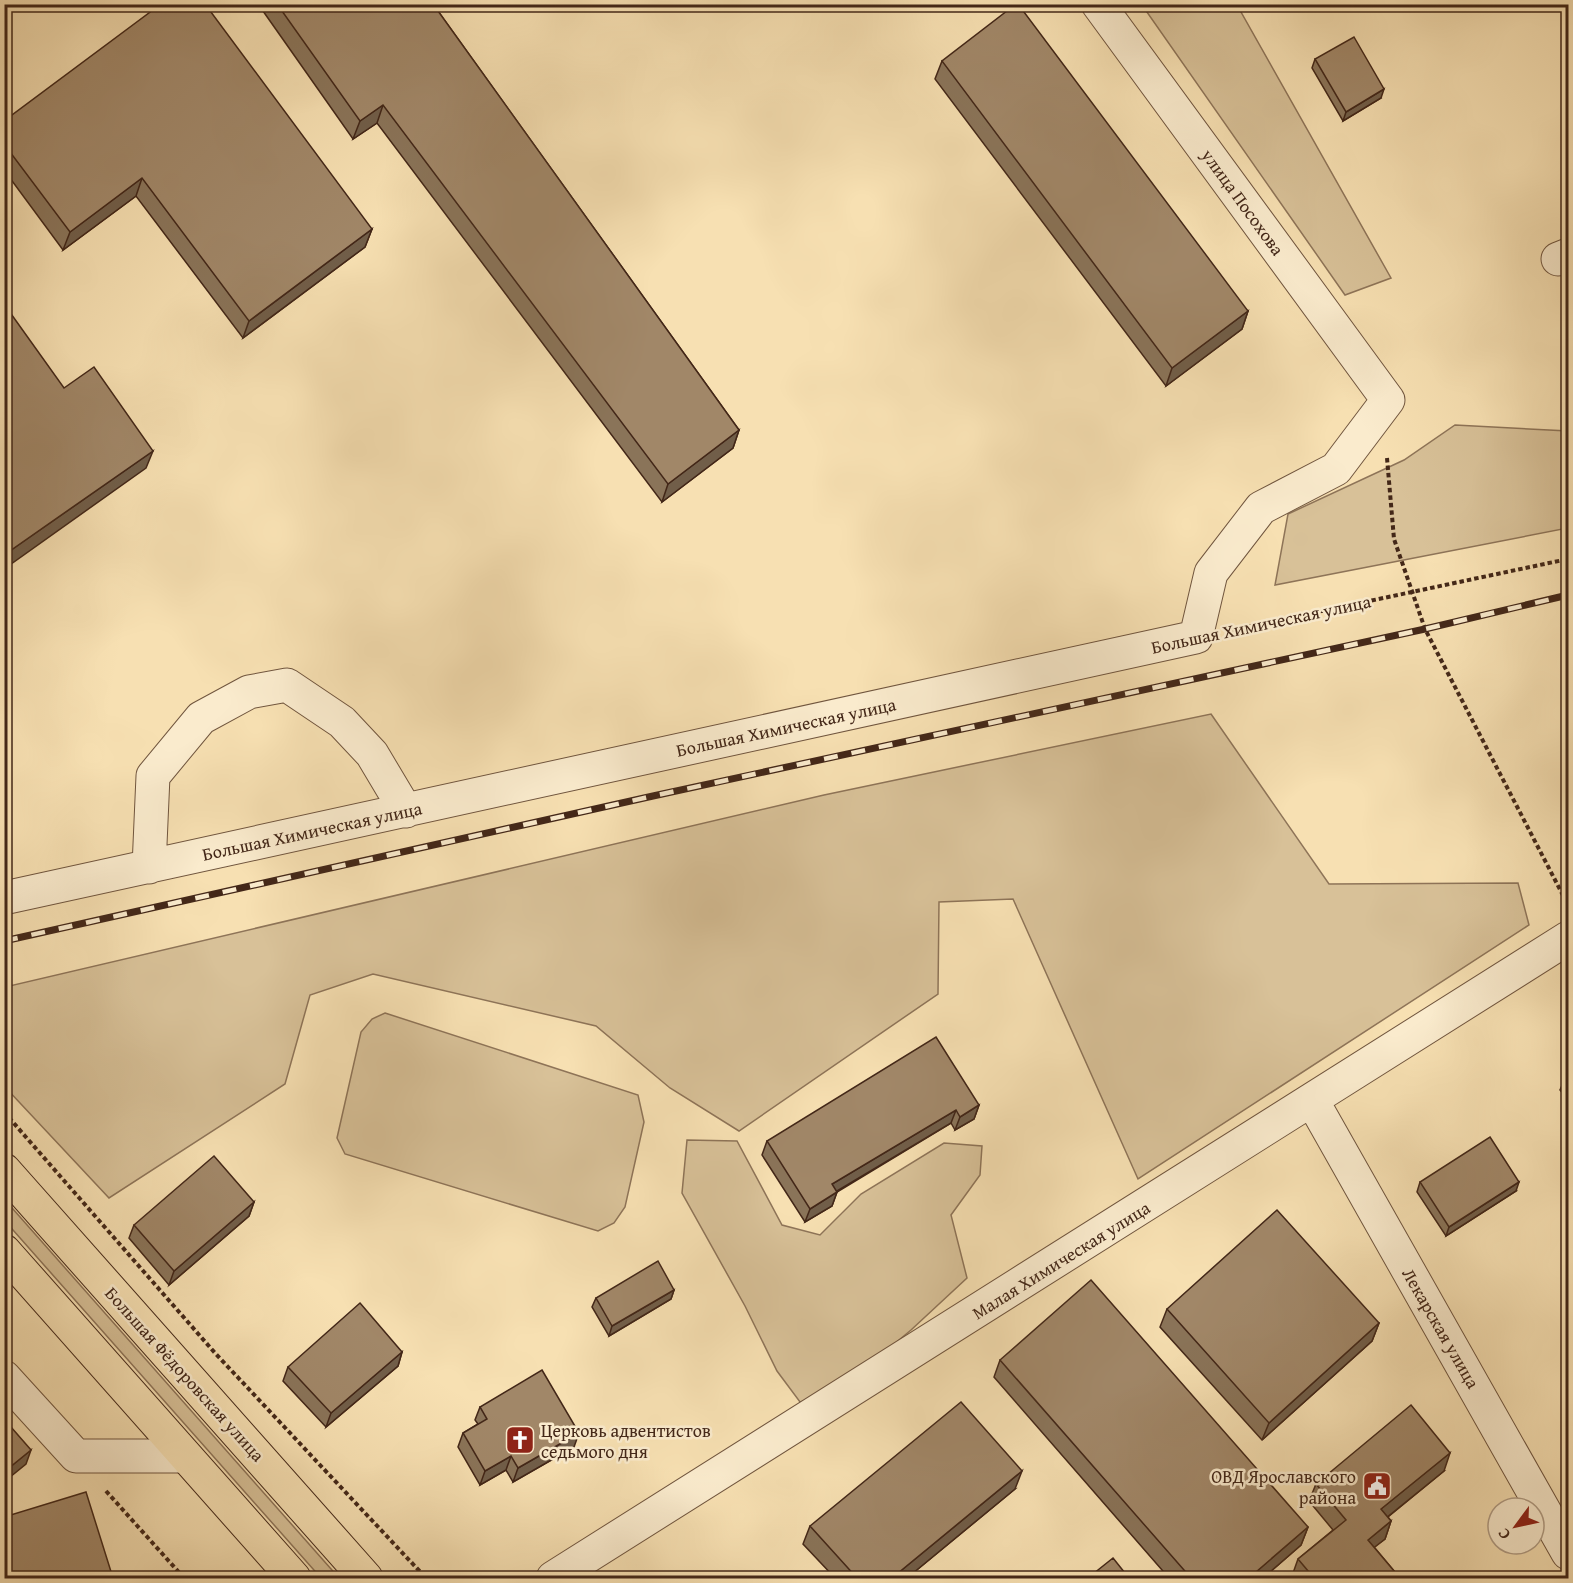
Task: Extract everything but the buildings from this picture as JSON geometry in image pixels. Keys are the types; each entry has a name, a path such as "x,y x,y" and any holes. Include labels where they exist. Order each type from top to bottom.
{"main road":[{"name":"Большая Фёдоровская улица","path":"4,1170 366,1578"},
{"path":"4,1251 294,1578"}],"street":[{"name":"улица Посохова","path":"1098,4 1388,400 1336,469 1261,508 1211,573 1197,637"},
{"name":"Большая Химическая улица","path":"4,898 1197,637"},
{"path":"149,867 153,776 201,718 249,692 287,685 342,722 372,754 406,811"},
{"name":"Малая Химическая улица","path":"553,1578 1569,939"},
{"name":"Лекарская улица","path":"1312,1102 1569,1553"},
{"path":"4,1377 76,1456 186,1456"}],"path":[{"path":"1386,450 1394,539 1425,629 1569,906"},
{"name":"Большая Химическая улица","path":"1197,637 1569,559"},
{"path":"4,1112 215,1353 426,1578"},
{"path":"76,1456 184,1578"}],"shaded area":[{"path":"1142,5 1237,5 1391,278 1345,295"},
{"path":"1455,425 1568,431 1568,528 1275,585 1288,514 1404,460"},
{"path":"1211,714 1329,884 1518,883 1529,925 1138,1179 1013,899 939,902 938,994 739,1131 670,1088 596,1026 373,974 310,995 285,1084 109,1198 5,1087 5,987 824,795"},
{"path":"385,1013 638,1095 644,1122 625,1207 614,1223 598,1231 345,1154 337,1138 361,1032 372,1019"},
{"path":"687,1140 737,1141 782,1225 820,1235 861,1194 944,1143 982,1146 980,1175 951,1215 967,1278 911,1330 833,1395 800,1402 777,1371 745,1306 682,1193"},
{"path":"5,1200 339,1578 321,1578 5,1221"}],"railway":[{"path":"4,941 653,796 1425,629 1568,595"}],"place":[{"name":"Церковь адвентистов седьмого дня","path":"520,1440"},
{"name":"ОВД Ярославского района","path":"1377,1486"}]}
